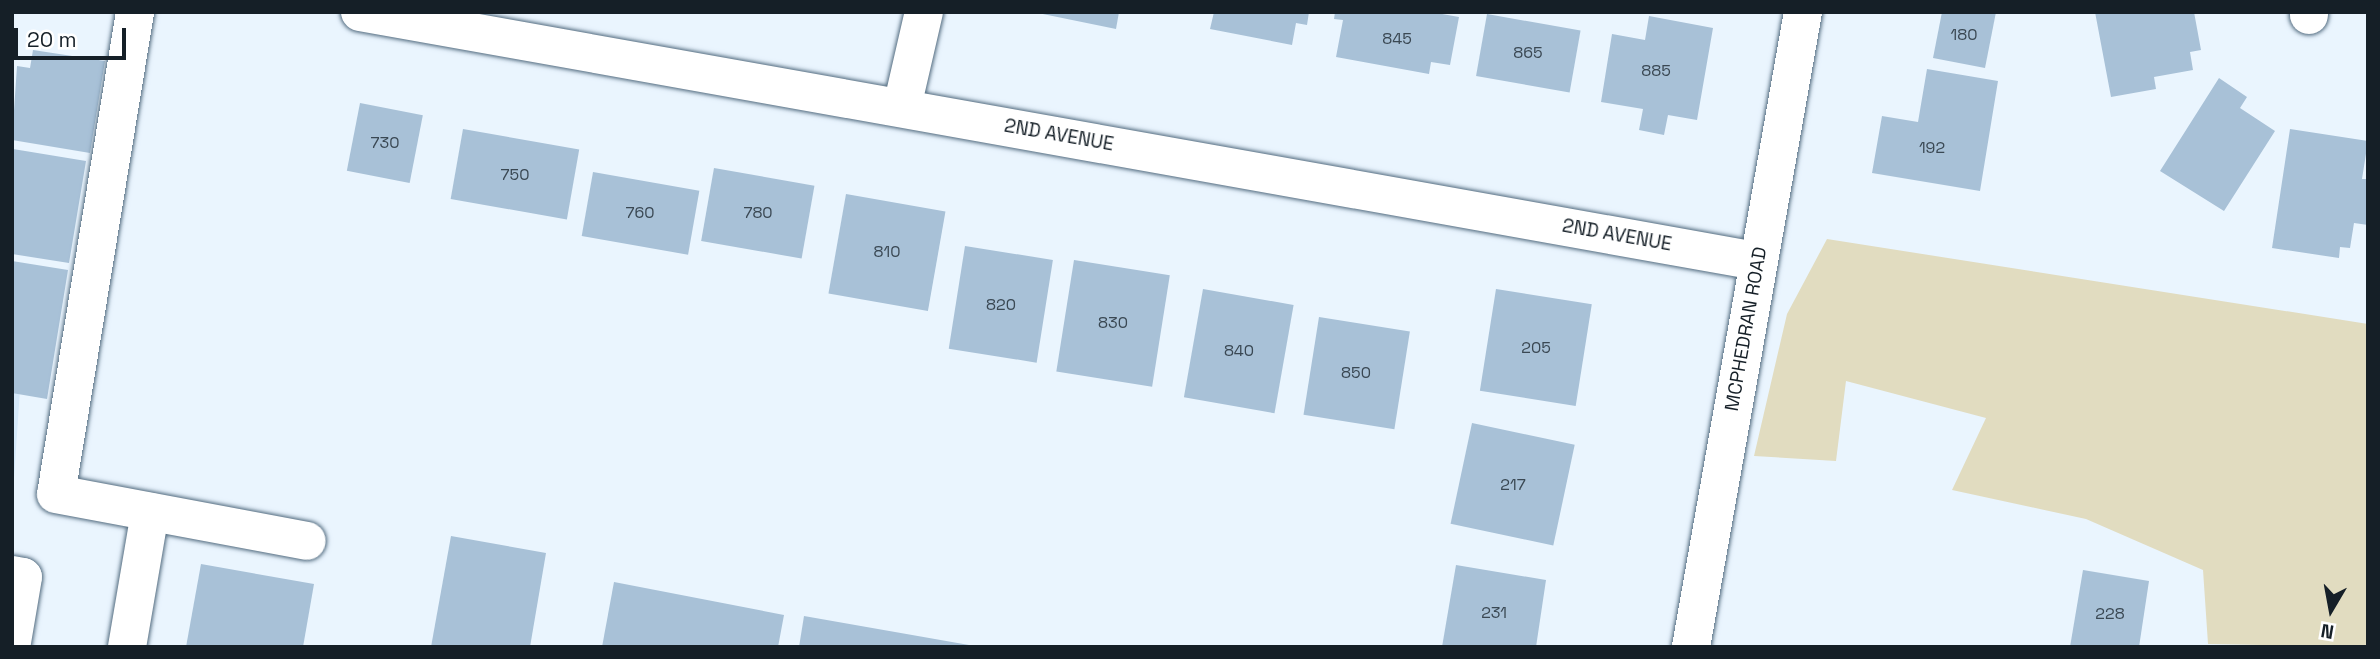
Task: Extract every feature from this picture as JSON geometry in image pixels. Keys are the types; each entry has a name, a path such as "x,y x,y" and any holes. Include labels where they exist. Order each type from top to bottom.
{"street":[{"path":"135,12 56,494 307,541"},
{"name":"2ND AVENUE","path":"359,12 1757,261"},
{"path":"902,107 924,12"},
{"name":"MCPHEDRAN ROAD","path":"1691,647 1802,12"},
{"path":"127,647 150,512"},
{"path":"12,575 23,577 12,642"}],"shaded area":[{"path":"1827,239 2368,324 2368,647 2208,644 2203,570 2086,519 1952,490 1986,418 1846,381 1836,461 1754,456 1787,314"},
{"path":"12,307 25,315 12,508"}],"building":[{"path":"1033,12 1119,12 1116,29"},
{"path":"1214,12 1309,12 1307,25 1296,23 1292,45 1210,29"},
{"path":"1335,12 1431,12 1459,17 1450,65 1431,62 1429,74 1336,57 1343,20 1334,19"},
{"path":"1942,12 1996,12 1985,68 1933,58"},
{"path":"2095,12 2194,12 2201,50 2190,52 2193,70 2154,77 2156,89 2111,97"},
{"path":"1487,14 1581,30 1570,93 1476,76"},
{"path":"1649,16 1713,28 1697,120 1668,115 1664,135 1639,130 1643,109 1601,102 1612,34 1645,40"},
{"path":"33,50 105,61 90,153 12,140 17,66 30,68"},
{"path":"1927,69 1998,81 1980,191 1872,173 1882,116 1918,122"},
{"path":"2219,78 2247,97 2240,108 2275,131 2224,211 2160,171"},
{"path":"360,103 423,115 410,183 347,171"},
{"path":"463,129 579,149 567,219 451,199"},
{"path":"2290,129 2368,141 2362,179 2368,179 2368,225 2354,223 2350,248 2340,247 2339,258 2272,248"},
{"path":"13,149 86,161 69,263 12,254"},
{"path":"714,168 814,186 802,259 701,241"},
{"path":"593,172 699,191 688,255 582,236"},
{"path":"846,194 945,212 928,311 828,293"},
{"path":"965,246 1053,260 1037,363 949,349"},
{"path":"1074,260 1170,275 1152,387 1056,372"},
{"path":"12,261 68,270 47,399 12,393"},
{"path":"1203,289 1294,305 1275,413 1184,397"},
{"path":"1496,289 1592,304 1576,406 1480,391"},
{"path":"1319,317 1410,331 1394,429 1304,415"},
{"path":"1472,423 1575,445 1553,546 1451,524"},
{"path":"451,536 546,553 530,647 431,647"},
{"path":"201,564 314,584 303,647 186,647"},
{"path":"1456,565 1546,580 1536,647 1442,647"},
{"path":"2083,570 2149,581 2139,647 2070,647"},
{"path":"614,582 784,615 778,647 602,647"},
{"path":"804,616 969,645 969,647 799,647"}]}
